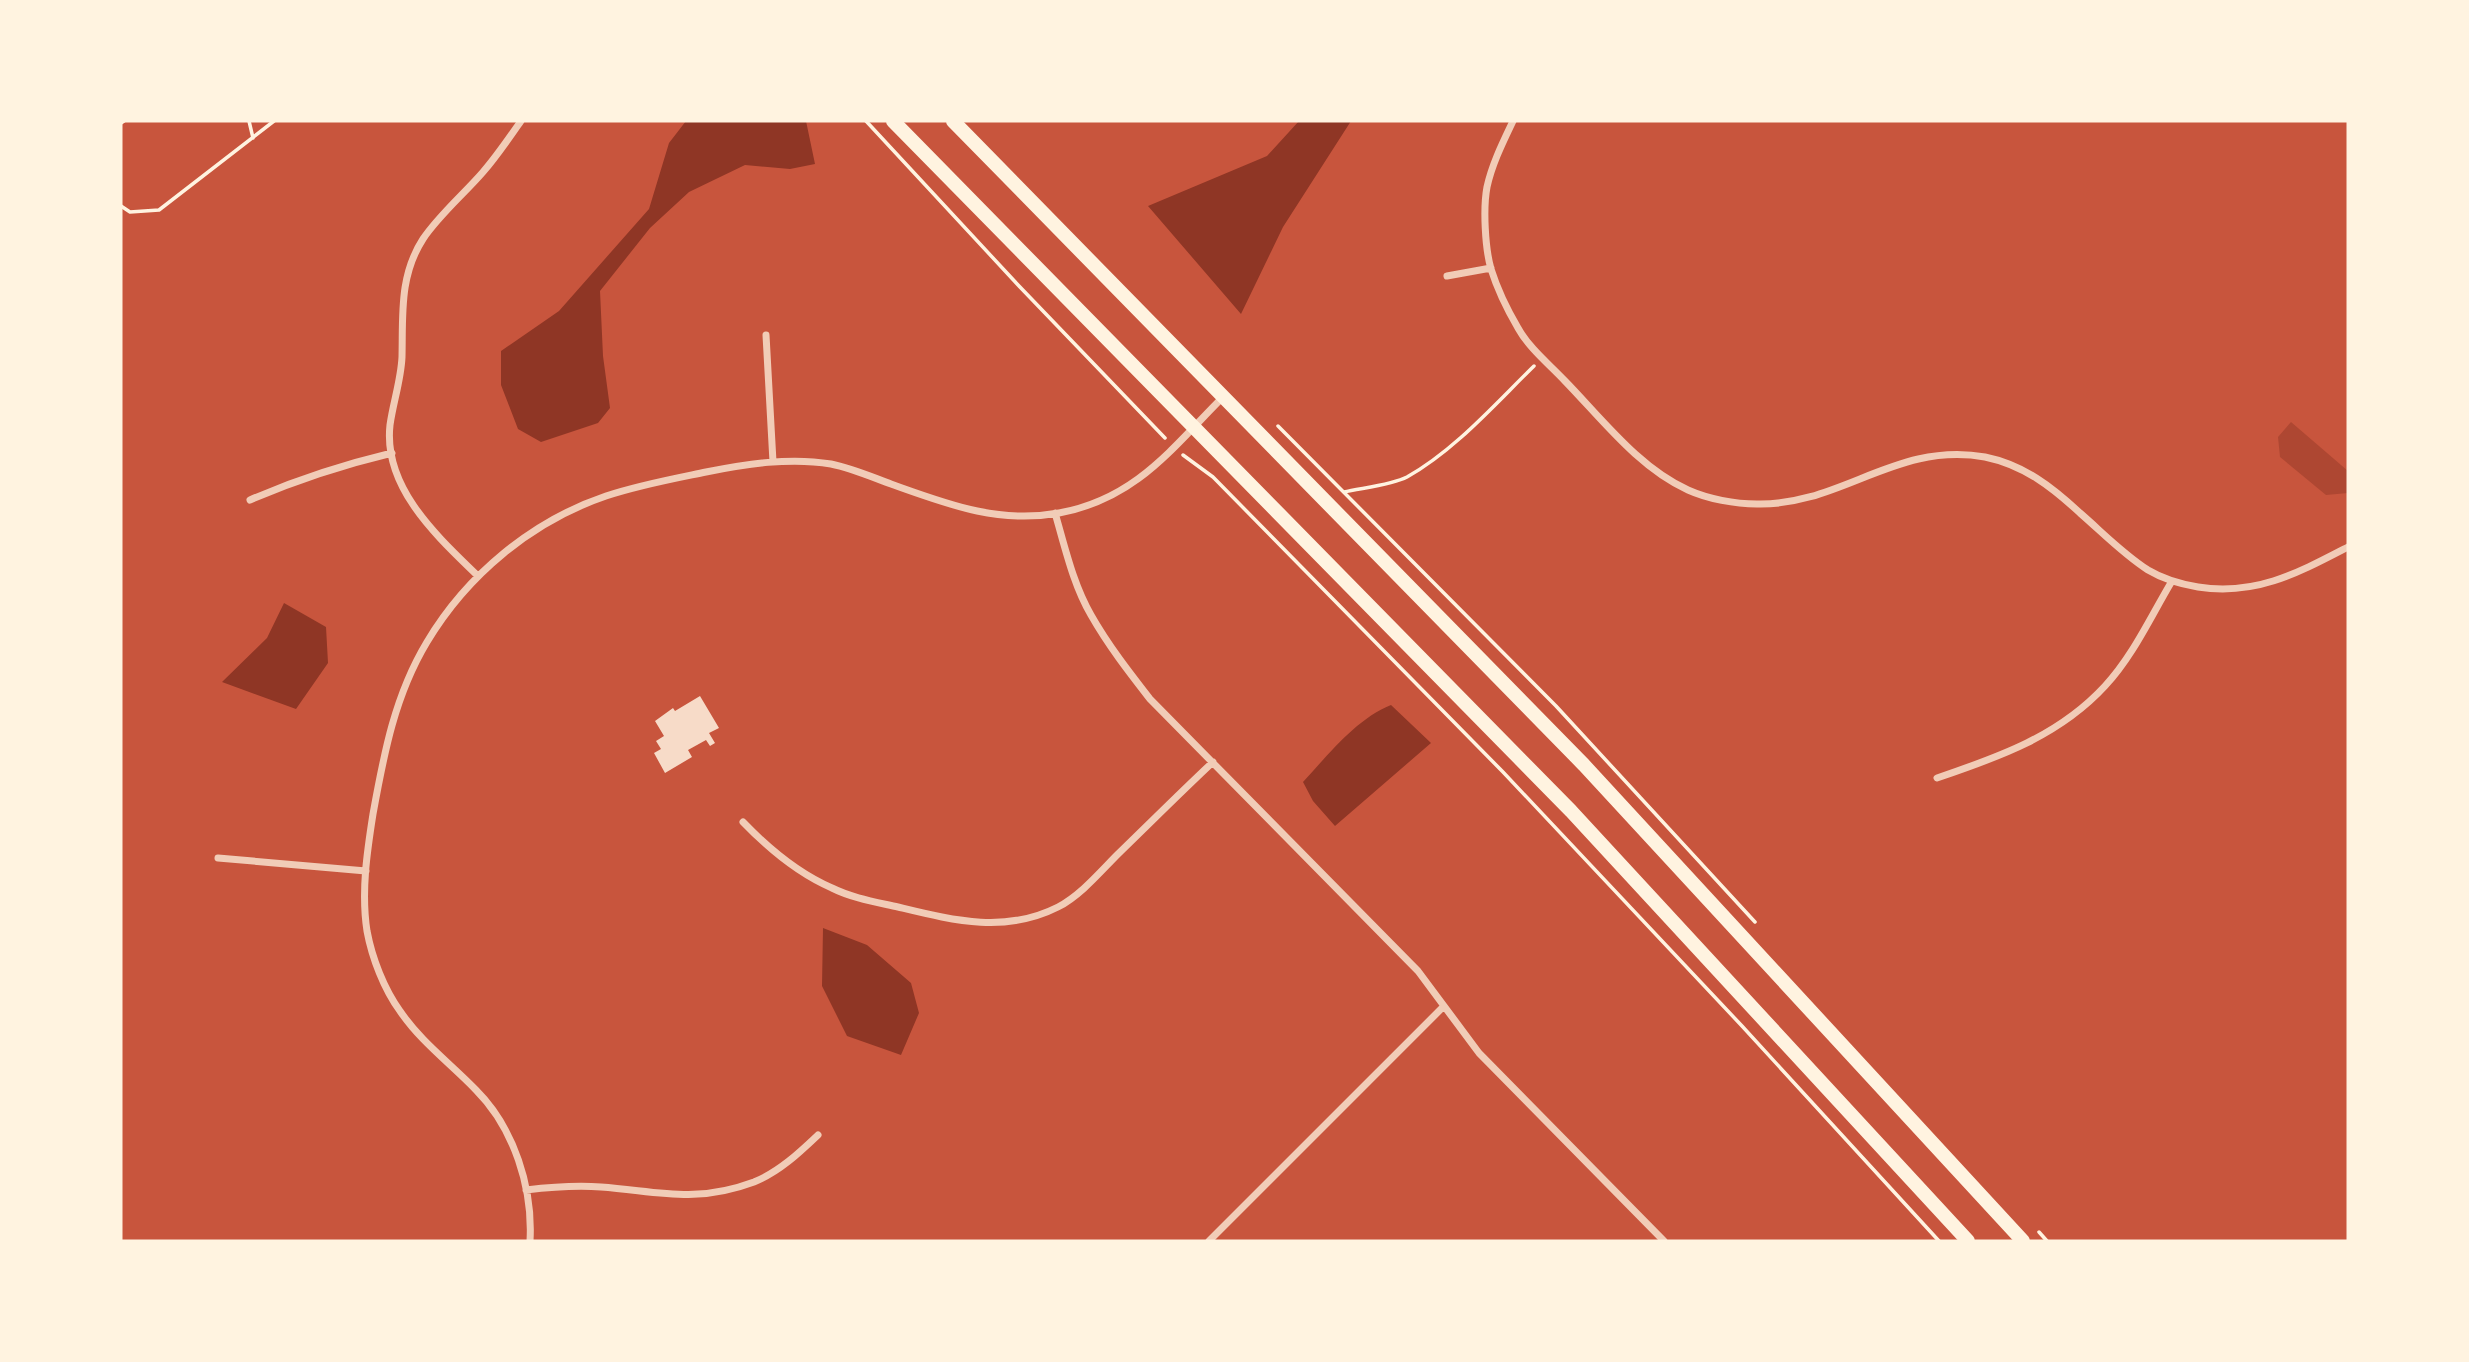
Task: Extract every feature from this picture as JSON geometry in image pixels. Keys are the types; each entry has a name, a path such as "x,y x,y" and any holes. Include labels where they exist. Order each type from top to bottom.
{"main road":[{"path":"894,121 1570,811 1968,1241"},
{"path":"953,121 1584,765 2023,1241"}],"street":[{"path":"478,576 418,514 405,491 391,453 390,428 401,367 402,298 409,268 423,239 486,169 521,121"},
{"path":"1513,121 1500,148 1487,188 1486,226 1491,268 1518,330 1633,451 1659,473 1689,491 1723,500 1757,504 1792,502 1826,493 1896,464 1930,455 1966,454 2000,460 2033,474 2062,496 2122,550 2149,570 2172,581 2211,589 2244,589 2276,581 2348,547"},
{"path":"1447,276 1491,268"},
{"path":"766,335 773,462"},
{"path":"530,1241 526,1190 519,1160 502,1124 479,1093 420,1039 397,1007 379,971 367,933 364,893 366,871 383,759 396,708 415,661 441,618 478,576 513,545 557,517 604,496 653,482 742,465 773,462 831,464 981,513 1021,517 1055,513 1100,500 1137,481 1175,449 1224,397"},
{"path":"250,500 307,476 391,453"},
{"path":"1055,513 1069,564 1089,613 1118,658 1150,699 1419,971 1479,1053 1664,1241"},
{"path":"1937,778 1997,758 2037,740 2074,716 2107,685 2172,581"},
{"path":"743,822 770,849 800,871 833,889 957,921 992,924 1027,919 1060,906 1088,884 1213,762"},
{"path":"218,858 366,871"},
{"path":"1209,1241 1443,1007"},
{"path":"526,1190 564,1186 603,1187 679,1196 718,1192 755,1181 789,1162 818,1135"}],"path":[{"path":"250,121 253,138"},
{"path":"121,206 130,212 159,210 274,121"},
{"path":"866,121 1175,449 1213,477 1503,772 1742,1026 1939,1241"},
{"path":"1344,492 1405,478 1471,427 1542,357"}],"shaded area":[{"path":"686,121 806,121 815,164 790,169 745,165 689,192 650,228 600,291 603,356 610,408 598,423 541,442 518,429 501,385 501,351 559,311 649,209 669,143"},
{"path":"1299,121 1351,121 1283,227 1241,314 1148,206 1267,156"},
{"path":"2291,422 2348,471 2348,493 2326,495 2280,457 2278,437"},
{"path":"284,603 326,627 328,663 296,709 222,682 267,638"},
{"path":"1391,705 1431,743 1335,826 1313,801 1303,782 1354,728"},
{"path":"823,928 867,945 911,983 919,1013 901,1055 847,1036 822,986"}],"building":[{"path":"700,696 719,728 709,733 715,743 710,746 706,740 688,750 692,757 665,773 654,753 661,749 656,741 664,736 655,721 673,708 675,711"}]}
